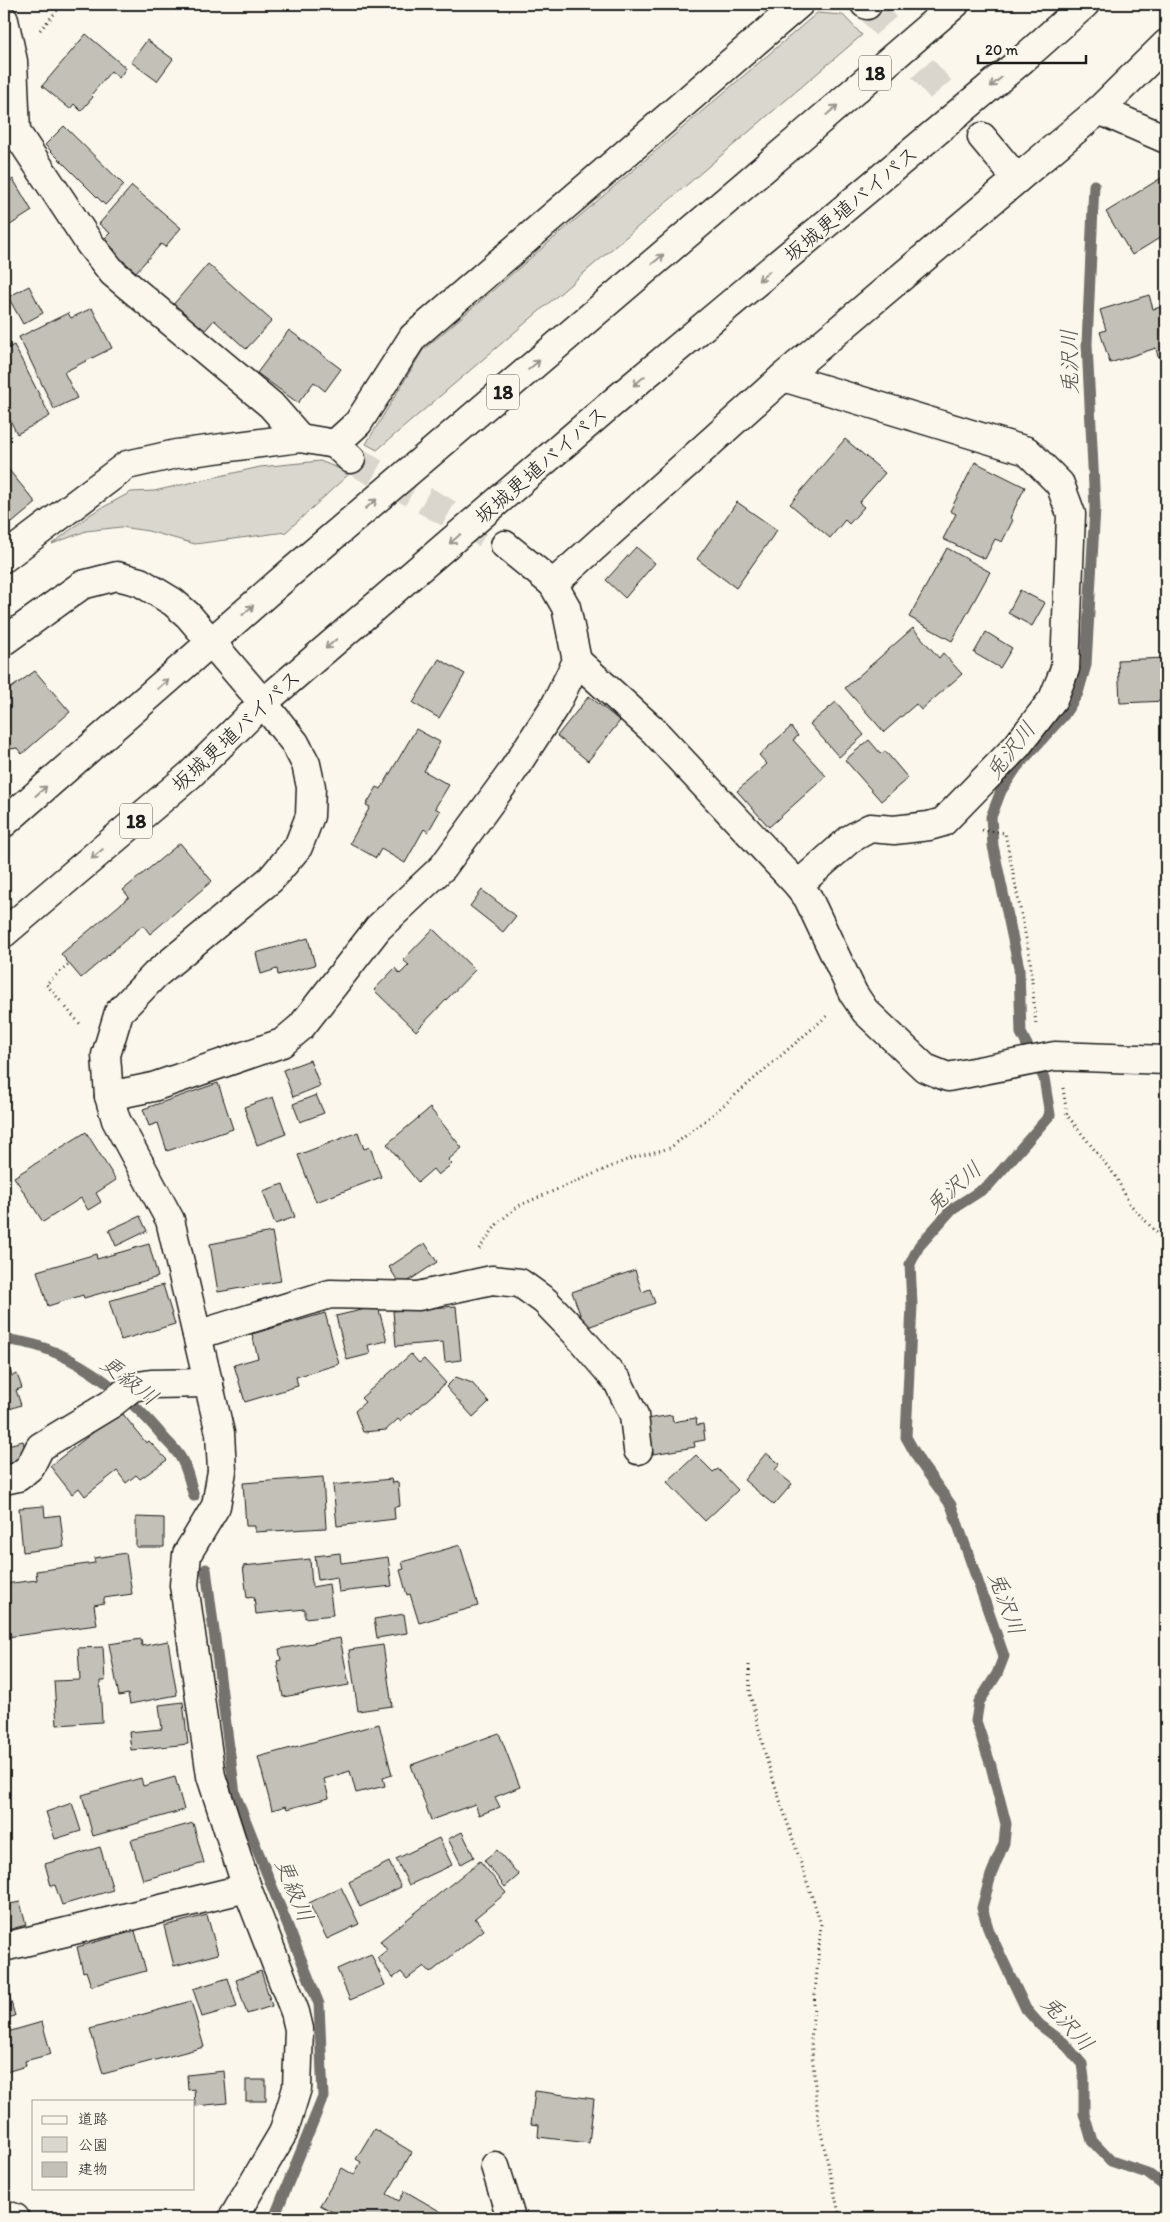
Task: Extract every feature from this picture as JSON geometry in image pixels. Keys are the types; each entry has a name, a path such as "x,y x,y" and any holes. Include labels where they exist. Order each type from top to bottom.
{"main road":[{"path":"4,558 127,465 176,454 300,438 343,452 358,423 412,337 799,4"},
{"name":"18","path":"4,822 298,566 954,4"},
{"name":"坂城更埴バイパス","path":"4,933 190,775 263,703 611,404 1023,59 1085,4"},
{"path":"4,20 13,62 10,138 113,273 271,405 300,438"},
{"path":"553,584 783,377 1099,110 1166,44"},
{"path":"1099,110 1166,139"},
{"path":"982,137 1017,179"},
{"path":"783,377 1027,451 1060,484 1071,514 1065,669 1053,699 1017,746 943,822 929,826 894,830 870,828 850,839 798,886"},
{"path":"505,545 553,584 566,607 577,661 653,730 798,886 808,898 853,993 865,1011 925,1068 948,1077 1040,1060 1166,1060"},
{"path":"4,641 82,585 117,576 140,582 173,602 188,615 263,703 295,743 306,764 310,787 310,816 298,847 271,879 155,975 119,1012 106,1055 109,1096 116,1120 170,1220 220,1433 222,1471 216,1506 187,1554 184,1585 211,1776 246,1888 296,2012 299,2029 297,2088 282,2133 233,2218"},
{"path":"109,1096 153,1087 282,1043 301,1027 378,928 443,867 512,772 556,704 577,661"},
{"path":"198,1335 330,1294 418,1296 492,1280 520,1283 545,1302 575,1332 618,1382 634,1415 638,1450"},
{"path":"4,1480 18,1477 30,1467 40,1447 110,1404 132,1387 151,1384 209,1383"},
{"path":"4,1947 246,1888"},
{"path":"495,2166 512,2218"},
{"path":"4,2214 15,2218"}],"path":[{"path":"979,829 1005,833 1030,958 1040,1060 1062,1080 1067,1115 1116,1177 1128,1203 1166,1243"},
{"path":"68,965 46,984 106,1055"},
{"path":"458,1286 461,1273 498,1223 518,1206 628,1159 670,1148 711,1116 853,993"},
{"path":"749,1665 750,1694 767,1761 822,1924 811,2040 818,2119 840,2218"}],"green space":[{"path":"817,13 843,15 862,35 377,450 366,444 423,350"},
{"path":"320,461 350,473 286,532 195,544 148,531 121,527 86,531 52,544 91,514 131,492 154,491 260,467"}],"building":[{"path":"86,34 126,68 119,78 111,71 91,95 93,97 81,111 74,104 70,109 42,86"},
{"path":"147,40 173,59 157,81 131,62"},
{"path":"64,126 124,185 105,205 45,145"},
{"path":"1166,175 1166,234 1132,255 1106,212"},
{"path":"13,179 32,211 4,229 4,185"},
{"path":"132,186 181,228 165,247 161,244 136,272 113,252 115,250 103,240 110,233 99,224"},
{"path":"208,264 272,321 246,349 214,320 202,334 172,306"},
{"path":"29,286 43,313 23,324 8,297"},
{"path":"1149,295 1153,309 1166,306 1166,354 1158,357 1156,348 1110,363 1100,332 1106,330 1100,310"},
{"path":"92,308 112,348 64,372 77,398 54,409 19,337 68,313 71,318"},
{"path":"289,330 341,369 325,391 314,382 298,403 257,373"},
{"path":"14,345 50,416 17,434 4,408 4,350"},
{"path":"845,439 885,473 859,503 864,507 849,524 845,520 830,538 790,504"},
{"path":"975,462 1025,487 1010,518 1013,520 1002,542 995,539 985,559 943,539 956,514 950,511"},
{"path":"4,464 36,503 12,523 4,512"},
{"path":"737,502 777,530 736,588 697,559"},
{"path":"636,547 655,563 625,598 606,580"},
{"path":"947,548 990,572 952,641 909,617"},
{"path":"1020,590 1045,603 1032,626 1008,613"},
{"path":"913,628 939,658 943,653 962,674 921,710 916,704 884,732 845,688"},
{"path":"986,632 1012,648 1000,668 974,653"},
{"path":"1166,658 1166,701 1120,703 1118,660"},
{"path":"439,659 465,674 439,718 413,703"},
{"path":"35,671 70,712 22,754 17,748 4,750 4,693"},
{"path":"589,696 620,721 588,761 557,736"},
{"path":"836,702 864,735 839,757 810,724"},
{"path":"791,727 798,736 793,740 826,776 769,827 737,791 767,764 759,755"},
{"path":"416,729 440,742 424,771 449,785 435,808 440,811 428,832 424,829 405,863 381,849 376,858 350,843 370,807 366,805 377,787 381,789"},
{"path":"869,740 881,754 885,751 908,778 881,801 845,760"},
{"path":"180,843 212,881 150,934 143,925 81,978 61,954 129,897 123,890"},
{"path":"482,890 516,916 503,932 470,906"},
{"path":"433,929 475,970 416,1031 374,990 395,968 400,974 409,965 403,960"},
{"path":"308,938 315,965 278,975 277,969 261,974 256,953"},
{"path":"310,1060 320,1086 293,1097 283,1070"},
{"path":"218,1083 233,1129 167,1151 158,1123 149,1126 143,1109"},
{"path":"316,1095 324,1113 300,1122 293,1104"},
{"path":"273,1097 286,1134 257,1145 244,1107"},
{"path":"430,1108 462,1148 448,1160 452,1164 438,1175 433,1169 418,1182 387,1144"},
{"path":"86,1132 116,1180 96,1193 101,1202 88,1210 81,1198 43,1222 14,1177"},
{"path":"358,1132 364,1149 370,1147 381,1177 316,1202 298,1155"},
{"path":"283,1184 295,1217 275,1224 263,1191"},
{"path":"140,1216 147,1231 116,1246 109,1230"},
{"path":"272,1232 281,1281 218,1292 210,1244"},
{"path":"425,1243 437,1262 401,1286 389,1267"},
{"path":"149,1244 158,1277 84,1298 83,1295 48,1306 37,1271 96,1254 97,1259"},
{"path":"635,1270 642,1292 650,1289 655,1303 585,1328 572,1292"},
{"path":"163,1285 175,1324 121,1340 109,1301"},
{"path":"378,1306 387,1341 368,1345 370,1354 347,1360 336,1316"},
{"path":"456,1306 461,1360 445,1362 443,1342 396,1346 393,1311"},
{"path":"325,1313 339,1364 296,1377 298,1386 245,1402 234,1365 258,1358 252,1334"},
{"path":"411,1354 419,1363 424,1359 446,1383 411,1414 400,1421 398,1419 386,1430 363,1432 355,1411 365,1402 361,1398"},
{"path":"8,1364 12,1376 17,1374 22,1388 16,1390 21,1405 4,1411 4,1365"},
{"path":"456,1377 472,1383 489,1402 473,1417 446,1387"},
{"path":"118,1413 120,1416 123,1414 146,1443 149,1441 167,1460 140,1479 136,1475 126,1483 117,1471 85,1496 79,1488 72,1494 50,1466"},
{"path":"672,1415 673,1422 696,1418 697,1425 703,1424 705,1440 694,1442 695,1447 653,1454 647,1419"},
{"path":"23,1441 25,1448 18,1463 4,1466 4,1446"},
{"path":"766,1453 780,1464 775,1470 792,1484 774,1505 744,1480"},
{"path":"696,1455 713,1472 718,1469 738,1490 705,1521 667,1482"},
{"path":"323,1477 326,1528 255,1532 255,1526 246,1526 243,1483"},
{"path":"391,1479 392,1483 398,1482 400,1506 394,1507 395,1519 337,1526 333,1485"},
{"path":"44,1506 45,1517 60,1515 64,1547 23,1552 19,1508"},
{"path":"136,1517 164,1518 164,1547 136,1547"},
{"path":"460,1545 478,1606 419,1623 410,1594 407,1595 400,1570 404,1569 402,1562"},
{"path":"126,1553 132,1594 104,1598 104,1603 94,1605 97,1625 7,1637 4,1614 4,1584 37,1580 36,1571 95,1563 94,1558"},
{"path":"340,1553 341,1563 388,1557 392,1586 339,1592 337,1577 318,1580 315,1556"},
{"path":"310,1559 312,1587 329,1584 333,1615 305,1618 305,1609 256,1614 254,1597 247,1598 243,1566"},
{"path":"404,1614 407,1633 377,1638 374,1619"},
{"path":"340,1638 349,1685 283,1697 277,1661 281,1660 279,1649"},
{"path":"141,1639 142,1646 168,1641 177,1695 130,1704 128,1694 119,1696 109,1644"},
{"path":"383,1645 392,1706 358,1711 349,1650"},
{"path":"103,1647 105,1681 100,1681 102,1722 57,1725 54,1681 80,1680 78,1648"},
{"path":"183,1702 188,1744 131,1750 129,1732 162,1729 159,1705"},
{"path":"379,1724 392,1775 383,1778 385,1786 356,1793 350,1771 324,1779 329,1798 287,1809 286,1806 272,1810 258,1757"},
{"path":"499,1733 520,1787 495,1797 500,1807 479,1815 475,1804 431,1820 411,1765"},
{"path":"175,1777 184,1810 93,1836 82,1795 141,1778 143,1786"},
{"path":"72,1803 81,1831 55,1839 46,1812"},
{"path":"193,1823 204,1863 143,1880 131,1840"},
{"path":"462,1832 474,1857 461,1864 448,1839"},
{"path":"439,1838 452,1865 409,1885 396,1859"},
{"path":"100,1847 113,1890 62,1905 55,1885 51,1886 45,1864"},
{"path":"497,1850 519,1875 505,1887 484,1860"},
{"path":"480,1861 506,1893 475,1918 484,1930 430,1973 424,1966 407,1979 401,1972 393,1978 377,1958 387,1950 380,1941"},
{"path":"389,1862 401,1887 360,1907 349,1882"},
{"path":"341,1887 359,1924 327,1939 309,1903"},
{"path":"20,1902 26,1925 4,1931 4,1905"},
{"path":"207,1915 218,1954 174,1966 164,1926"},
{"path":"135,1931 146,1971 91,1986 86,1971 83,1972 77,1947"},
{"path":"371,1954 385,1985 350,2000 337,1969"},
{"path":"261,1971 272,2006 247,2014 236,1980"},
{"path":"4,1977 15,2016 4,2019"},
{"path":"228,1978 237,2007 202,2017 193,1989"},
{"path":"191,2001 204,2047 103,2074 90,2029"},
{"path":"42,2022 51,2054 25,2061 26,2066 6,2072 4,2064 4,2033"},
{"path":"224,2071 227,2103 195,2106 194,2089 188,2090 187,2075"},
{"path":"246,2080 266,2080 266,2101 246,2101"},
{"path":"535,2091 594,2099 589,2143 538,2137 539,2125 531,2124"},
{"path":"374,2129 412,2152 387,2194 399,2201 405,2191 443,2213 440,2218 344,2218 320,2205 342,2168 354,2175 361,2162 356,2159"}],"waterway":[{"name":"兎沢川","path":"1094,185 1087,344 1095,508 1086,665 1078,693 1064,715 1017,767 1001,791 991,817 993,846 1019,968 1021,1033 1044,1078 1050,1115 988,1186 952,1209 919,1246 910,1264 912,1305 906,1437 920,1462 951,1505 1004,1656 997,1674 979,1702 976,1721 991,1766 1006,1824 1004,1843 991,1875 982,1908 989,1931 1026,2009 1040,2025 1064,2043 1082,2064 1084,2114 1092,2141 1111,2161 1147,2173 1166,2187"},
{"name":"更級川","path":"4,1340 26,1343 49,1350 71,1360 114,1388 150,1422 176,1451 186,1469 194,1496"},
{"name":"更級川","path":"206,1569 235,1794 319,2004 323,2097 274,2218"}],"tunnel":[{"path":"867,5 982,137"},
{"path":"351,459 505,545"}]}
